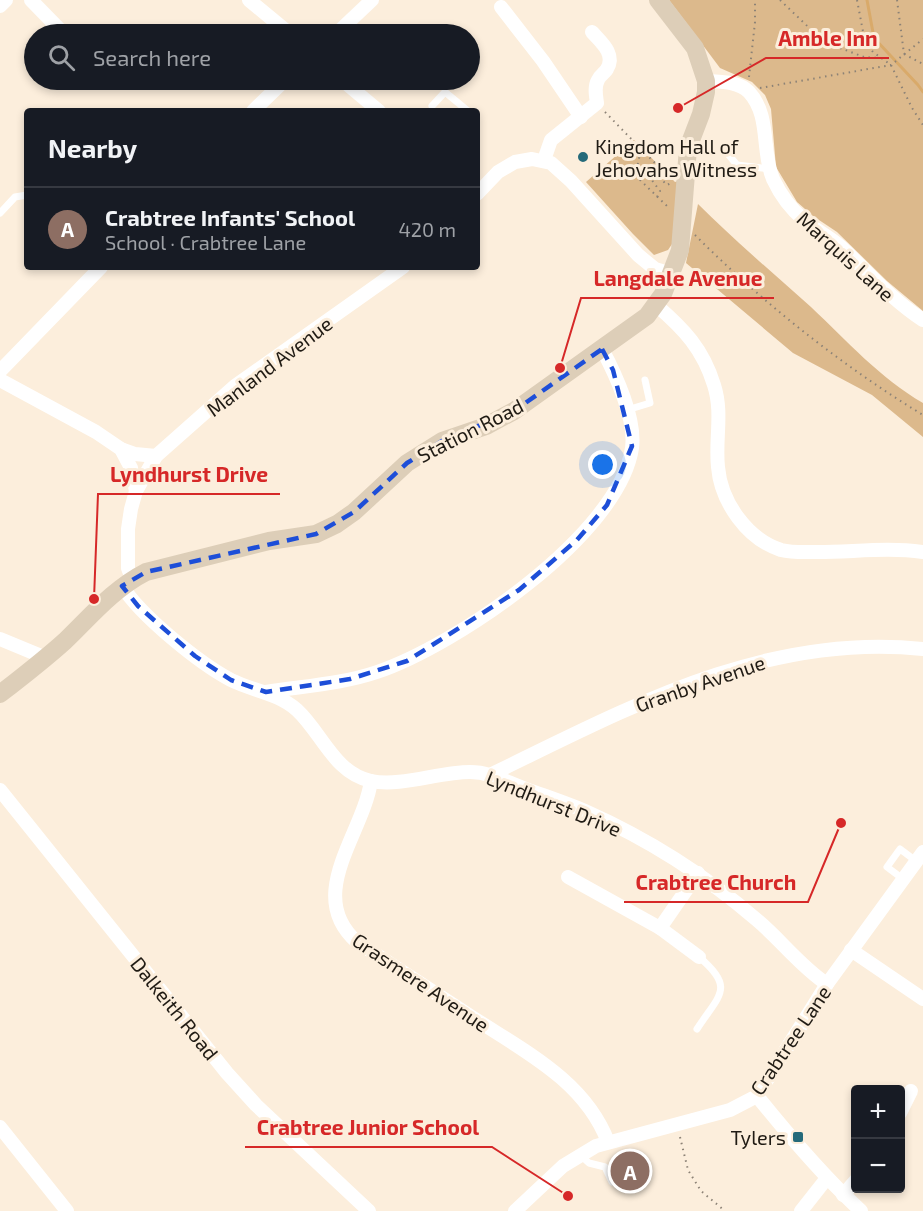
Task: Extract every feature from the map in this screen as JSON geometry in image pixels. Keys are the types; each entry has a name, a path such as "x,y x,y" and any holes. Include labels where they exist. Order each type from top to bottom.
{"main road":[{"name":"Station Road","path":"0,694 46,658 127,582 146,572 269,541 316,534 337,524 354,512 407,463 442,441 486,426 514,411 637,324 656,305 672,274 680,250 679,211 688,148 705,102 706,81 694,48 658,0"}],"street":[{"path":"0,6 6,0"},
{"path":"31,0 54,24"},
{"path":"249,0 278,24"},
{"path":"347,24 372,0"},
{"path":"501,7 543,61 581,117"},
{"path":"544,160 551,140 597,103 598,79 607,69 610,60 607,49 592,32"},
{"path":"706,81 725,82 747,90"},
{"path":"256,108 275,90"},
{"path":"354,90 376,108"},
{"name":"Marquis Lane","path":"747,90 757,103 763,122 774,181 796,213 828,236 896,300 923,320"},
{"path":"480,191 507,166 524,160 544,160 558,167 638,255 655,269 672,274"},
{"path":"0,371 98,270"},
{"name":"Manland Avenue","path":"127,582 128,529 136,491 156,456 235,386 399,270"},
{"path":"656,305 698,347 708,367 719,408 720,482 739,520 750,531 782,550 797,552 880,549 923,552"},
{"path":"266,692 350,680 407,661 479,618 519,590 577,540 607,505 630,454 632,436 626,411 613,370 602,350"},
{"path":"0,380 96,432 121,449 135,454 156,456"},
{"path":"121,449 131,468 136,491"},
{"path":"127,582 138,606 195,656 231,680 284,701 300,713 337,760 358,776 371,781"},
{"path":"0,639 46,658"},
{"name":"Granby Avenue","path":"492,774 643,702 688,683 752,662 784,655 833,649 890,647 923,649"},
{"name":"Lyndhurst Drive","path":"371,781 403,780 454,773 492,774 585,811 698,873 731,897 768,929 811,972 827,984"},
{"name":"Grasmere Avenue","path":"371,781 365,810 336,878 334,904 344,928 357,942 549,1068 584,1101 603,1129 608,1143"},
{"name":"Dalkeith Road","path":"0,790 227,1073 256,1105 369,1211"},
{"name":"Crabtree Lane","path":"514,1211 563,1166 596,1146 730,1110 757,1096 850,950 920,857"},
{"path":"660,928 698,873"},
{"path":"568,877 660,928 699,957"},
{"path":"850,950 923,999"},
{"path":"905,1103 911,1092"},
{"path":"757,1096 793,1142 861,1211"},
{"path":"0,1127 68,1211"},
{"path":"801,1211 826,1178"},
{"path":"843,1195 851,1185"}],"lane":[{"path":"432,106 445,92 464,108"},
{"path":"728,154 736,165 770,169"},
{"path":"0,213 15,197 24,196"},
{"path":"626,411 650,404 645,380"},
{"path":"903,879 887,867 900,849 920,857"},
{"path":"697,1029 720,995 721,984 714,969 699,957"},
{"path":"580,1155 590,1163 605,1167 612,1182"}],"path":[{"path":"754,0 755,22 747,90 891,65 923,39"},
{"path":"780,0 824,42 864,57 882,58"},
{"path":"857,0 865,42 891,65 923,125"},
{"path":"897,0 904,54"},
{"path":"904,54 923,64"},
{"path":"597,103 673,182 667,185 653,171 648,175 660,191 657,197"},
{"path":"641,149 636,173 639,179 657,197 679,211"},
{"path":"689,228 729,268 813,338 923,416"},
{"path":"677,1125 688,1170 701,1191 725,1211"}],"highlighted area":[{"path":"602,349 613,370 632,446 607,505 577,540 519,590 407,661 350,679 266,692 231,680 195,656 138,606 122,586 146,572 316,534 354,512 407,463 442,441 514,411"}],"shaded area":[{"path":"669,0 923,0 923,311 887,281 837,232 797,202 776,167 771,109 765,95 752,82 720,68"},
{"path":"634,140 675,182 678,181 674,241 668,250 654,255 586,182"},
{"path":"698,204 878,371 923,403 923,437 872,395 793,353 686,263"}],"waterway":[{"path":"867,0 874,38 923,92"}],"place":[{"name":"Amble Inn","path":"678,108"},
{"name":"Kingdom Hall of Jehovahs Witness","path":"583,157"},
{"name":"Langdale Avenue","path":"560,368"},
{"name":"Lyndhurst Drive","path":"94,599"},
{"name":"Crabtree Church","path":"841,823"},
{"name":"Tylers","path":"798,1137"},
{"name":"Crabtree Infants' School","path":"630,1171"},
{"name":"Crabtree Junior School","path":"568,1196"}]}
